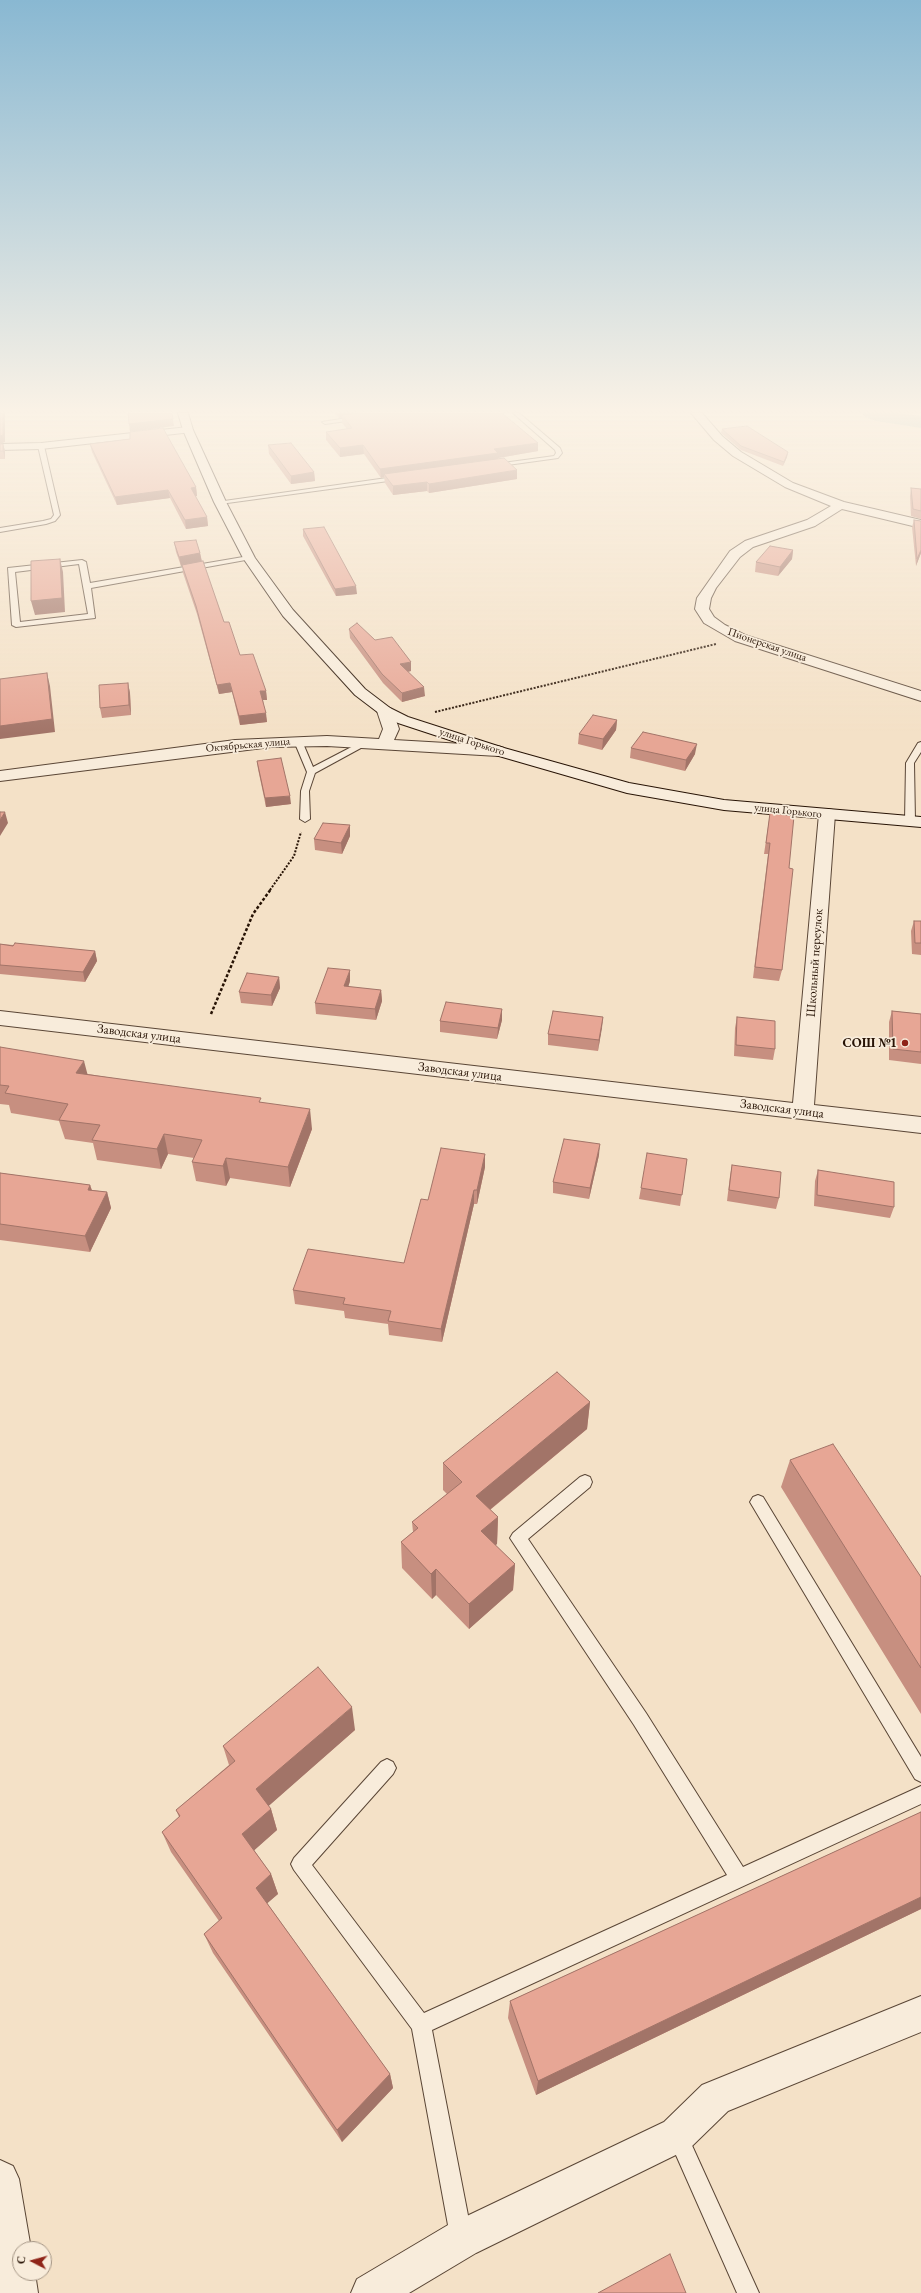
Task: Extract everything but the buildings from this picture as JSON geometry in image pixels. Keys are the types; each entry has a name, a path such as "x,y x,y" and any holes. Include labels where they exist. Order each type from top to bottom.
{"street":[{"name":"улица Горького","path":"229,520 249,558 288,613 360,692 385,711 403,720 498,751 627,788 666,796 724,804 916,821"},
{"name":"Пионерская улица","path":"816,520 749,544 731,559 710,587 704,598 702,609 709,620 720,628 740,638 921,696"},
{"path":"900,520 921,524"},
{"path":"384,745 391,729 385,711"},
{"name":"Октябрьская улица","path":"0,776 235,745 298,741 498,751"},
{"name":"Школьный переулок","path":"804,1111 826,814"},
{"name":"Заводская улица","path":"0,1018 921,1125"},
{"path":"371,2293 462,2239 677,2135 715,2098 921,2014"},
{"path":"0,2179 18,2293"}],"lane":[{"path":"0,530 44,523 53,520"},
{"path":"87,586 249,558"},
{"path":"82,562 87,586 92,616 16,625 11,570 82,562"},
{"path":"298,741 311,772 305,791 305,819"},
{"path":"311,772 366,744"},
{"path":"916,821 910,763 921,745"},
{"path":"585,1482 518,1538 640,1719 739,1877"},
{"path":"758,1502 921,1773"},
{"path":"387,1768 300,1864 421,2025 462,2239"},
{"path":"421,2025 739,1877 921,1795"},
{"path":"677,2135 748,2293"}],"path":[{"path":"403,720 740,638"},
{"path":"211,1014 253,914 294,856 305,819"}],"place":[{"name":"СОШ №1","path":"905,1043"}]}
